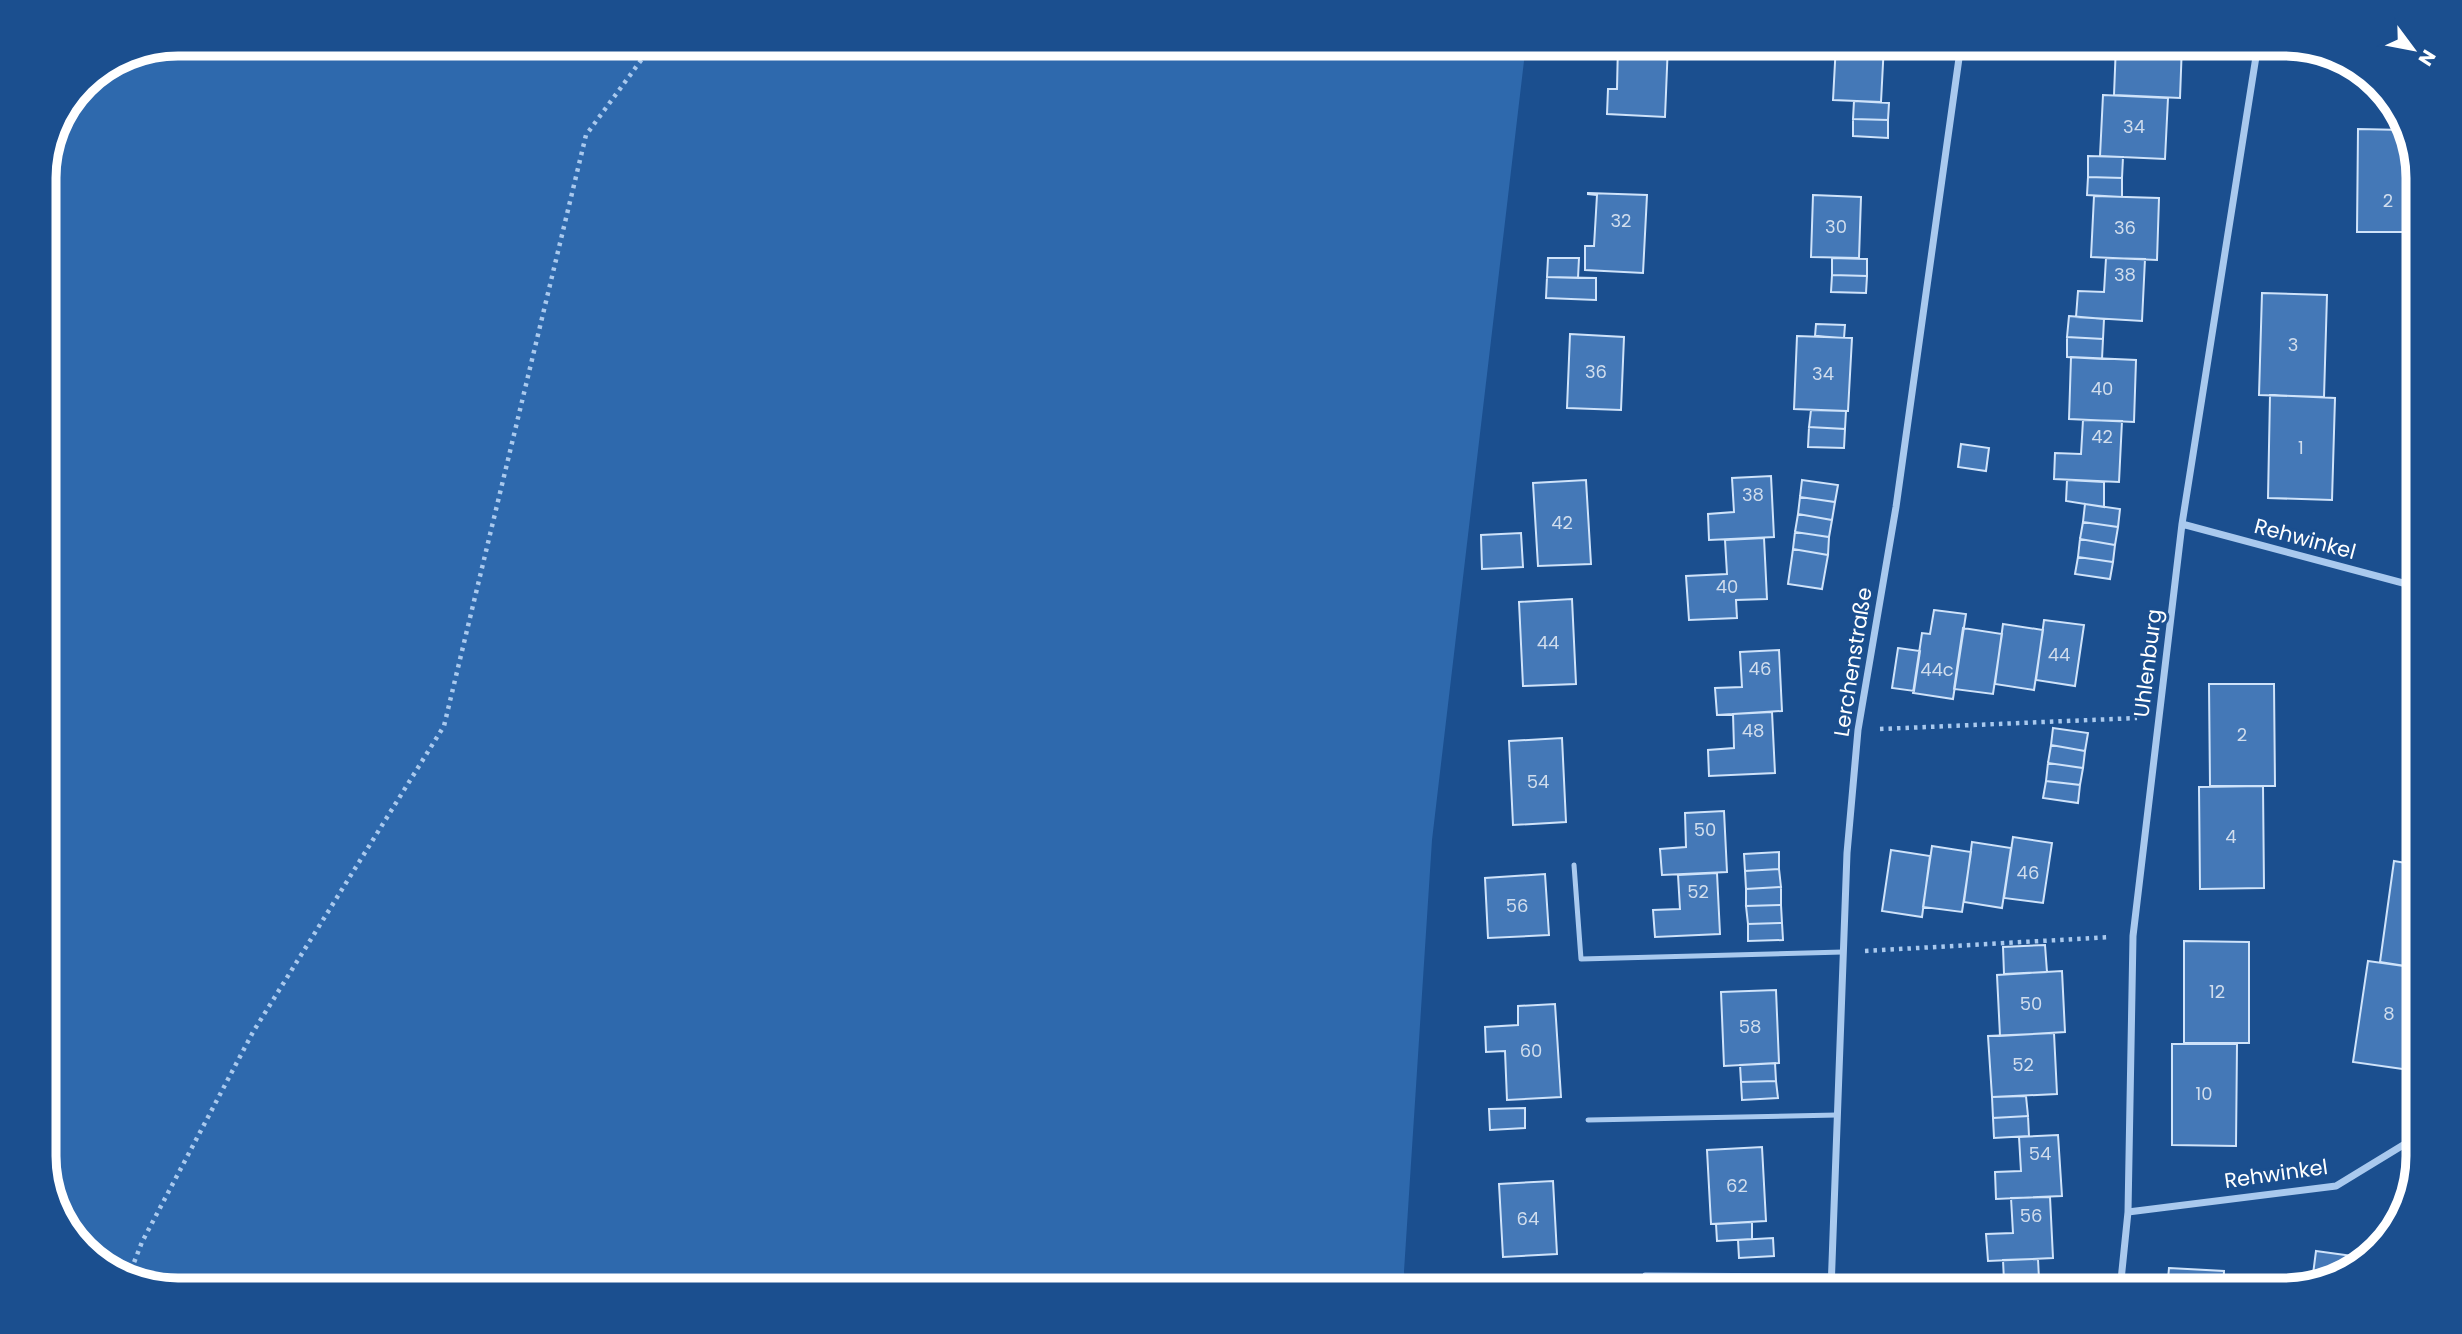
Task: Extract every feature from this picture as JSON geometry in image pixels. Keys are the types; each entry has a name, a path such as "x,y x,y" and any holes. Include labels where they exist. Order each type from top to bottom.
{"street":[{"name":"Lerchenstraße","path":"1831,1276 1847,853 1858,730 1896,507 1959,56"},
{"name":"Uhlenburg","path":"2121,1278 2127,1212 2133,936 2182,524 2256,56"},
{"name":"Rehwinkel","path":"2182,524 2406,584"},
{"name":"Rehwinkel","path":"2127,1212 2336,1186 2406,1143"}],"lane":[{"path":"1574,865 1581,960 1843,952"},
{"path":"1588,1120 1837,1115"},
{"path":"1645,1275 1831,1276"}],"path":[{"path":"132,1269 142,1242 253,1032 444,726 586,135 644,56"},
{"path":"1858,730 2159,717"},
{"path":"1843,952 2133,936"}],"shaded area":[{"path":"178,56 1525,56 1432,840 1404,1278 178,1278 139,1272 98,1248 86,1236 69,1210 62,1195 56,1164 56,170 60,147 81,104 98,86 117,72 154,58"}],"building":[{"path":"1618,56 1668,56 1665,117 1607,114 1608,89 1617,89"},
{"path":"1835,56 1883,56 1881,102 1833,100"},
{"path":"2116,56 2182,56 2180,98 2114,95"},
{"path":"2103,95 2168,98 2165,159 2100,156"},
{"path":"1854,101 1889,103 1888,120 1853,119"},
{"path":"1853,119 1888,120 1888,138 1853,136"},
{"path":"2358,129 2396,130 2406,170 2406,232 2357,232"},
{"path":"2088,156 2123,157 2122,178 2088,177"},
{"path":"2088,177 2122,178 2122,197 2087,195"},
{"path":"1588,193 1647,195 1643,273 1585,270 1585,246 1594,246 1597,195"},
{"path":"1813,195 1861,197 1859,258 1811,257"},
{"path":"2094,196 2159,198 2157,260 2091,257"},
{"path":"1548,258 1579,258 1578,278 1547,277"},
{"path":"1832,258 1867,259 1867,276 1832,275"},
{"path":"2106,258 2145,259 2142,321 2076,317 2078,291 2104,292"},
{"path":"1832,275 1867,276 1866,293 1831,292"},
{"path":"1547,277 1596,278 1596,300 1546,298"},
{"path":"2262,293 2327,295 2324,397 2259,395"},
{"path":"2069,316 2104,319 2103,339 2067,337"},
{"path":"1816,324 1845,325 1844,338 1815,336"},
{"path":"1570,334 1624,337 1621,410 1567,408"},
{"path":"1797,336 1852,338 1848,411 1794,409"},
{"path":"2067,337 2103,339 2102,359 2067,357"},
{"path":"2071,357 2136,360 2134,422 2069,419"},
{"path":"2270,395 2335,398 2332,500 2268,498"},
{"path":"1811,410 1846,411 1845,429 1809,427"},
{"path":"2083,420 2122,421 2119,482 2054,479 2055,453 2081,454"},
{"path":"1809,427 1845,429 1844,448 1808,447"},
{"path":"1961,444 1989,448 1986,471 1958,467"},
{"path":"1771,476 1774,537 1709,540 1708,514 1734,512 1732,478"},
{"path":"1586,480 1591,564 1538,566 1533,483"},
{"path":"1802,480 1838,485 1835,502 1800,497"},
{"path":"2067,480 2104,482 2104,507 2066,501"},
{"path":"1800,497 1835,502 1832,520 1798,514"},
{"path":"2085,504 2120,509 2118,527 2083,522"},
{"path":"1798,514 1832,520 1829,537 1795,532"},
{"path":"2083,522 2118,527 2115,545 2080,539"},
{"path":"1795,532 1829,537 1828,555 1793,549"},
{"path":"1521,533 1523,567 1482,569 1481,535"},
{"path":"1764,538 1767,599 1736,600 1737,618 1689,620 1686,576 1727,574 1725,540"},
{"path":"2080,539 2115,545 2113,562 2078,557"},
{"path":"1793,549 1828,555 1822,589 1788,584"},
{"path":"2078,557 2113,562 2110,579 2075,574"},
{"path":"1572,599 1576,684 1523,686 1519,602"},
{"path":"1934,610 1966,614 1953,699 1913,693 1922,633 1930,634"},
{"path":"2044,620 2084,625 2075,686 2036,680"},
{"path":"2003,624 2043,630 2034,690 1995,684"},
{"path":"1963,628 2002,634 1993,694 1954,689"},
{"path":"1898,648 1920,651 1914,691 1892,688"},
{"path":"1779,650 1782,711 1717,715 1715,688 1742,687 1740,652"},
{"path":"2209,684 2274,684 2275,786 2210,786"},
{"path":"1772,712 1775,773 1709,776 1708,750 1734,748 1733,714"},
{"path":"2053,728 2088,733 2085,751 2051,745"},
{"path":"1562,738 1566,822 1513,825 1509,741"},
{"path":"2051,745 2085,751 2083,768 2048,763"},
{"path":"2048,763 2083,768 2080,785 2046,781"},
{"path":"2046,781 2080,785 2078,803 2043,798"},
{"path":"2263,786 2264,888 2200,889 2199,787"},
{"path":"1724,811 1727,872 1662,875 1660,849 1686,847 1685,813"},
{"path":"2013,837 2052,843 2043,903 2004,898"},
{"path":"1972,842 2011,848 2002,908 1964,902"},
{"path":"1932,846 1971,852 1962,912 1923,907"},
{"path":"1891,850 1930,856 1922,917 1882,911"},
{"path":"1779,852 1779,869 1745,871 1744,854"},
{"path":"2394,861 2406,863 2406,966 2380,962"},
{"path":"1779,869 1781,887 1746,889 1745,871"},
{"path":"1717,873 1720,934 1655,937 1653,910 1680,909 1678,875"},
{"path":"1545,874 1549,935 1488,938 1485,878"},
{"path":"1781,887 1781,905 1746,906 1746,889"},
{"path":"1781,905 1782,923 1748,924 1746,906"},
{"path":"1782,923 1783,940 1748,941 1748,924"},
{"path":"2184,941 2249,942 2249,1043 2184,1043"},
{"path":"2045,945 2047,972 2004,974 2003,947"},
{"path":"2368,961 2406,966 2406,1069 2353,1062"},
{"path":"2062,971 2065,1032 2000,1036 1997,975"},
{"path":"1776,990 1779,1063 1724,1066 1721,992"},
{"path":"1555,1004 1561,1097 1507,1100 1505,1051 1486,1052 1485,1027 1518,1025 1518,1006"},
{"path":"2054,1033 2057,1094 1992,1097 1988,1036"},
{"path":"2172,1044 2237,1044 2236,1146 2172,1145"},
{"path":"1775,1063 1776,1081 1741,1082 1740,1065"},
{"path":"1776,1081 1778,1098 1742,1100 1741,1082"},
{"path":"2026,1096 2028,1116 1993,1118 1992,1097"},
{"path":"1525,1108 1525,1128 1490,1130 1489,1109"},
{"path":"2028,1116 2029,1136 1994,1138 1993,1118"},
{"path":"2058,1135 2062,1196 1996,1199 1995,1172 2021,1171 2019,1137"},
{"path":"1762,1147 1766,1221 1711,1224 1707,1150"},
{"path":"1553,1181 1557,1254 1503,1257 1499,1184"},
{"path":"2050,1197 2053,1258 1988,1261 1986,1234 2013,1233 2011,1198"},
{"path":"1752,1222 1752,1239 1717,1241 1716,1224"},
{"path":"1773,1238 1774,1256 1739,1258 1738,1240"},
{"path":"2316,1251 2353,1256 2323,1272 2313,1275"},
{"path":"2038,1259 2039,1278 2004,1278 2003,1260"},
{"path":"2169,1268 2224,1271 2224,1278 2168,1278"}]}
